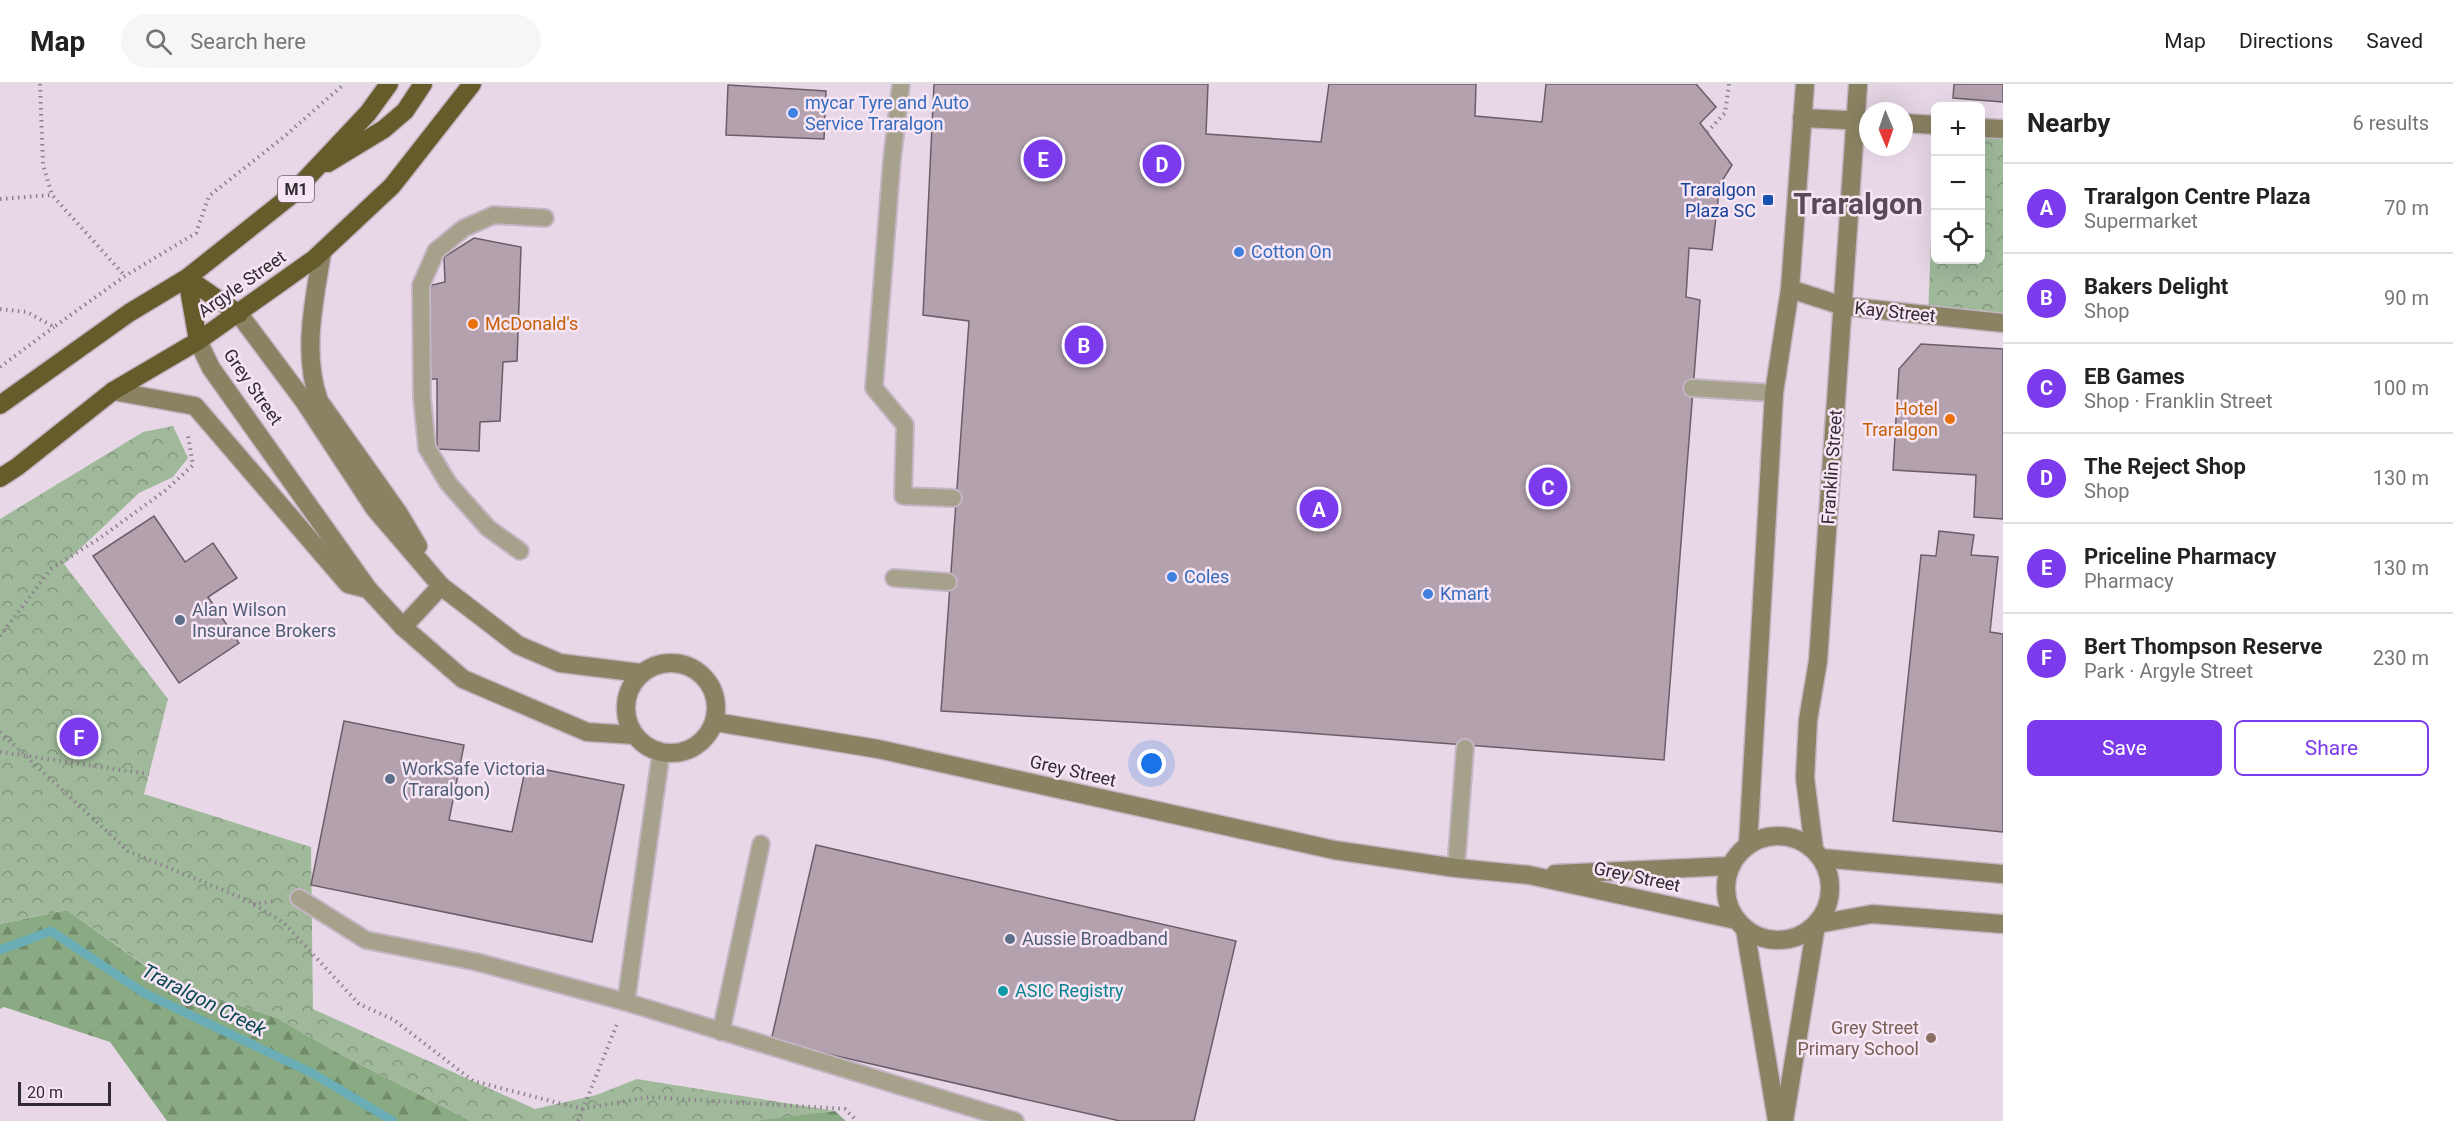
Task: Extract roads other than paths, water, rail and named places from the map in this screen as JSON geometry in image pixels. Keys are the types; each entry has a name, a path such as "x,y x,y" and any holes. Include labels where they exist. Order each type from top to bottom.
{"highway":[{"name":"Argyle Street","path":"0,405 129,313 187,278 289,197 368,113 389,84"},
{"path":"313,171 360,146 384,129 405,111 423,84"},
{"name":"Argyle Street","path":"0,478 18,467 113,392 239,314 322,253 392,186 472,84"},
{"name":"Grey Street","path":"187,278 239,314"},
{"name":"Grey Street","path":"187,278 198,341"}],"main road":[{"path":"1749,845 1774,393 1790,289 1805,84"},
{"name":"Franklin Street","path":"1858,84 1860,102"},
{"path":"1802,118 1859,121"},
{"path":"1913,124 1931,125"},
{"path":"1985,128 2003,129"},
{"name":"Franklin Street","path":"1818,853 1805,778 1808,720 1818,660 1843,306 1859,150"},
{"path":"322,253 311,315 315,389 320,401 399,514 441,586 403,627"},
{"name":"Kay Street","path":"1790,289 1843,306 2003,323"},
{"name":"Grey Street","path":"239,314 304,401 375,509 441,586 518,645 560,663 641,674"},
{"name":"Grey Street","path":"198,341 211,368 368,589 403,627 464,679 587,732 634,735"},
{"path":"113,392 195,406 348,584 368,589"},
{"path":"677,663 692,668 707,679 716,700 715,722 705,738 691,749 678,753 661,753 648,748 634,735 625,708 627,693 641,674 660,664 677,663"},
{"name":"Grey Street","path":"715,722 878,749 1334,850 1456,868 1529,875 1741,925"},
{"path":"1778,1121 1741,925 1728,903 1726,884 1731,866 1749,845 1779,836 1794,838 1818,853 2003,874"},
{"path":"1784,1121 1817,924 1825,911 1830,891 1828,870 1818,853"},
{"name":"Grey Street","path":"1529,875 1731,866"},
{"path":"1741,925 1758,937 1789,940 1817,924 1872,914 2003,924"}],"lane":[{"path":"901,84 892,159 874,388 905,425 903,496 953,498"},
{"path":"520,551 488,528 448,483 427,448 422,398 421,285 436,251 464,228 494,215 545,218"},
{"path":"1692,388 1774,393"},
{"path":"894,578 948,582"},
{"path":"1456,868 1465,748"},
{"path":"626,1002 661,753"},
{"path":"721,1032 761,844"},
{"path":"299,898 366,940 477,962 626,1002 1015,1121"}],"waterway":[{"name":"Traralgon Creek","path":"0,950 51,931 144,993 312,1073 393,1121"}],"place":[{"name":"mycar Tyre and Auto Service Traralgon","path":"793,113"},
{"name":"Priceline Pharmacy","path":"1043,159"},
{"name":"The Reject Shop","path":"1162,164"},
{"name":"Traralgon Plaza SC","path":"1768,200"},
{"name":"Cotton On","path":"1239,252"},
{"name":"McDonald's","path":"473,324"},
{"name":"Bakers Delight","path":"1084,345"},
{"name":"Hotel Traralgon","path":"1950,419"},
{"name":"EB Games","path":"1548,487"},
{"name":"Traralgon Centre Plaza","path":"1319,509"},
{"name":"Coles","path":"1172,577"},
{"name":"Kmart","path":"1428,594"},
{"name":"Alan Wilson Insurance Brokers","path":"180,620"},
{"name":"Bert Thompson Reserve","path":"79,737"},
{"name":"WorkSafe Victoria (Traralgon)","path":"390,779"},
{"name":"Aussie Broadband","path":"1010,939"},
{"name":"ASIC Registry","path":"1003,991"},
{"name":"Grey Street Primary School","path":"1931,1038"}],"district":[{"name":"Traralgon","path":"1858,204"}]}
